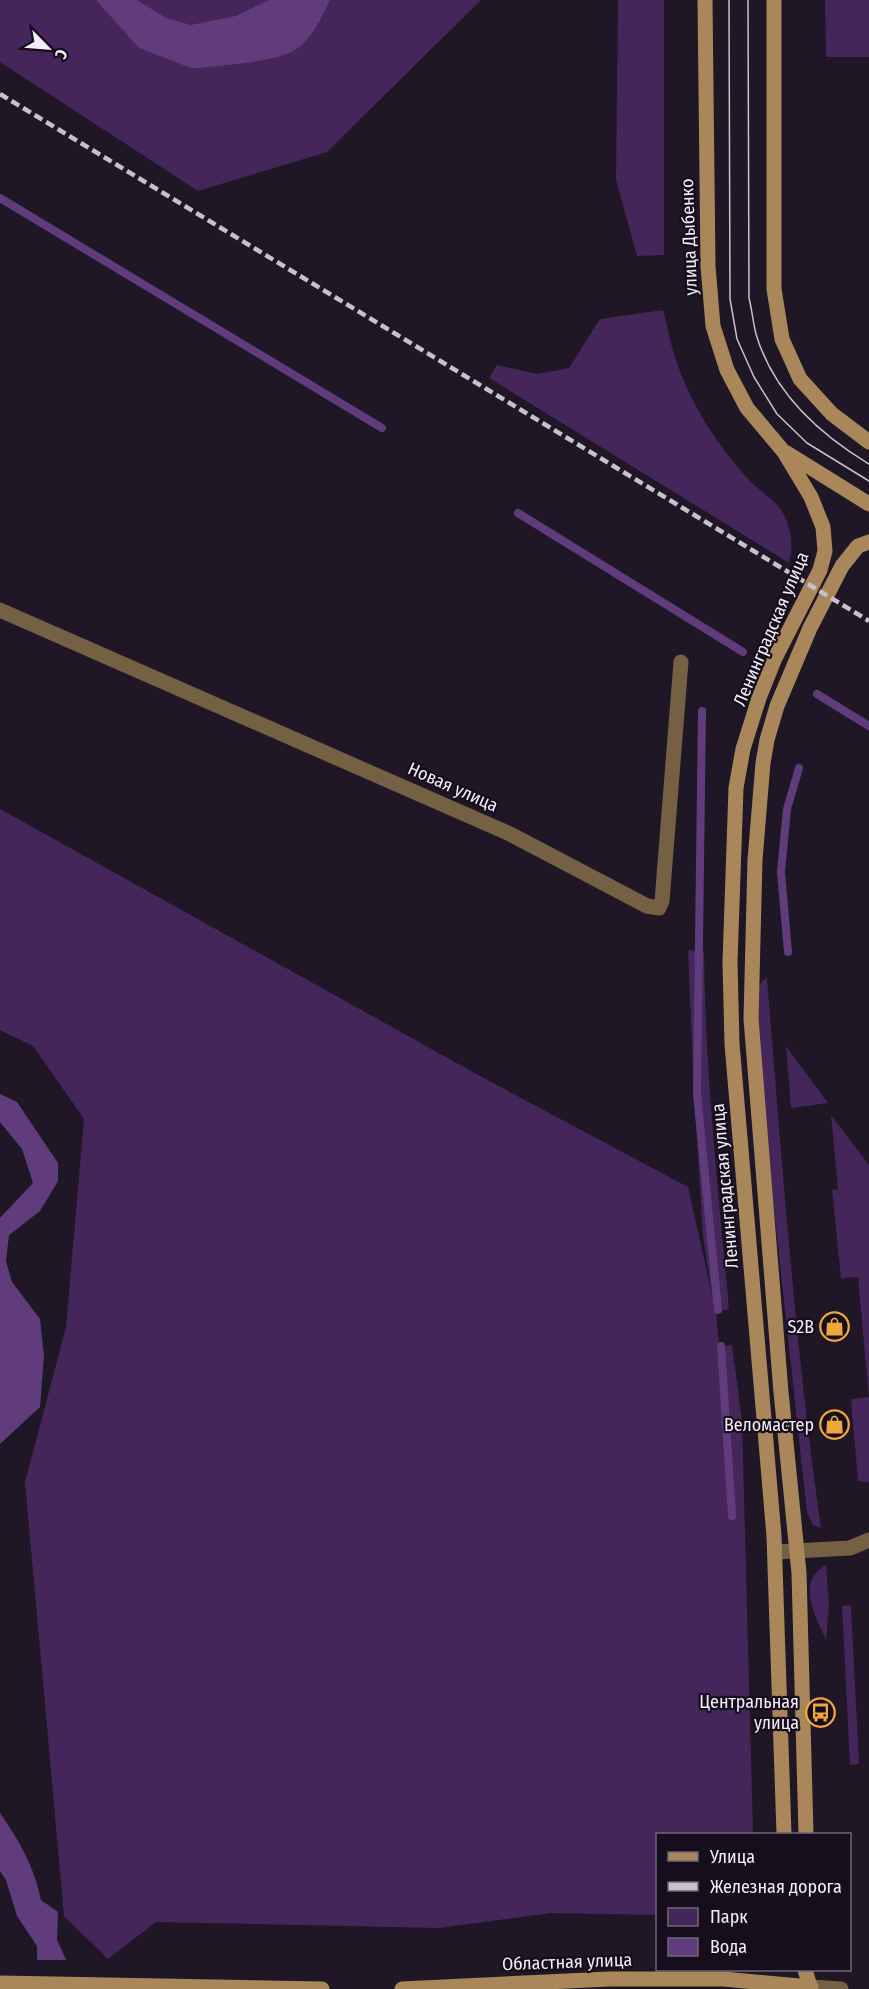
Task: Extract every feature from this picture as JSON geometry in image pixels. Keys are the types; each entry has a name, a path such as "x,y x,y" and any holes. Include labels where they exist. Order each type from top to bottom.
{"street":[{"name":"улица Дыбенко","path":"705,0 708,266 713,326 727,370 747,408 784,452"},
{"path":"774,0 774,289 782,339 800,379 832,414 869,442"},
{"path":"784,452 869,504"},
{"name":"Ленинградская улица","path":"784,452 811,497 823,527 825,551 820,570 775,658 759,698 743,749 734,810 730,962 732,1044 774,1552 784,1833"},
{"name":"Ленинградская улица","path":"806,1833 797,1551 781,1392 751,1018 755,860 763,763 777,706 806,638 842,566 858,546 869,542"},
{"name":"Новая улица","path":"0,610 510,834 648,906 659,908 662,901 681,662"},
{"path":"774,1552 850,1548 869,1540"},
{"path":"805,1971 811,1988"},
{"path":"810,1971 811,1988"},
{"name":"Областная улица","path":"402,1989 609,1979 723,1979 841,1989"},
{"path":"4,1983 322,1989"}],"green space":[{"path":"0,0 481,0 327,152 198,191 0,62"},
{"path":"618,0 664,0 664,255 637,256 616,180"},
{"path":"825,0 869,0 869,57 826,57"},
{"path":"663,310 672,348 697,407 715,437 736,465 751,482 774,501 784,516 791,543 789,563 489,378 497,365 537,374 569,368 600,319"},
{"path":"0,809 480,1076 688,1187 712,1295 703,1236 688,950 704,951 709,1085 729,1309 716,1312 719,1346 732,1345 742,1421 753,1833 656,1833 656,1915 551,1913 439,1928 156,1922 108,1959 64,1916 25,1482 66,1327 84,1119 33,1046 0,1030"},
{"path":"767,978 796,1323 821,1528 813,1525 807,1513 766,1135 756,992 762,981"},
{"path":"786,1046 828,1103 791,1108"},
{"path":"831,1115 869,1165 869,1397 858,1277 841,1278 832,1190 838,1189"},
{"path":"869,1397 869,1482 858,1481 851,1399"},
{"path":"826,1565 829,1605 826,1640 813,1610 810,1590 817,1572"},
{"path":"851,1605 859,1764 850,1765 842,1606"}],"water":[{"path":"96,0 137,0 166,18 191,25 236,16 269,0 330,0 311,34 295,50 262,60 191,68 139,48"},
{"path":"0,1094 17,1102 58,1163 58,1181 40,1211 9,1235 6,1261 12,1282 40,1319 44,1356 40,1407 0,1444 0,1218 33,1183 22,1149 0,1122"},
{"path":"0,1813 25,1855 41,1900 58,1912 57,1940 68,1964 37,1963 37,1946 17,1916 6,1880 0,1871"}],"pier":[{"path":"34,1960 70,1960 77,1989 36,1989"}],"waterway":[{"path":"0,198 382,428"},
{"path":"518,513 743,652"},
{"path":"817,694 869,726"},
{"path":"702,711 697,1093 718,1310"},
{"path":"788,952 781,872 787,809 799,768"},
{"path":"721,1346 732,1516"}],"tram line":[{"path":"729,0 730,299 737,339 754,377 777,414 807,443 869,481"},
{"path":"748,0 749,298 756,334 774,375 800,410 833,439 869,464"}],"railway":[{"path":"0,94 869,621"}],"place":[{"name":"S2B","path":"835,1327"},
{"name":"Веломастер","path":"835,1425"},
{"name":"Центральная улица","path":"820,1712"}]}
